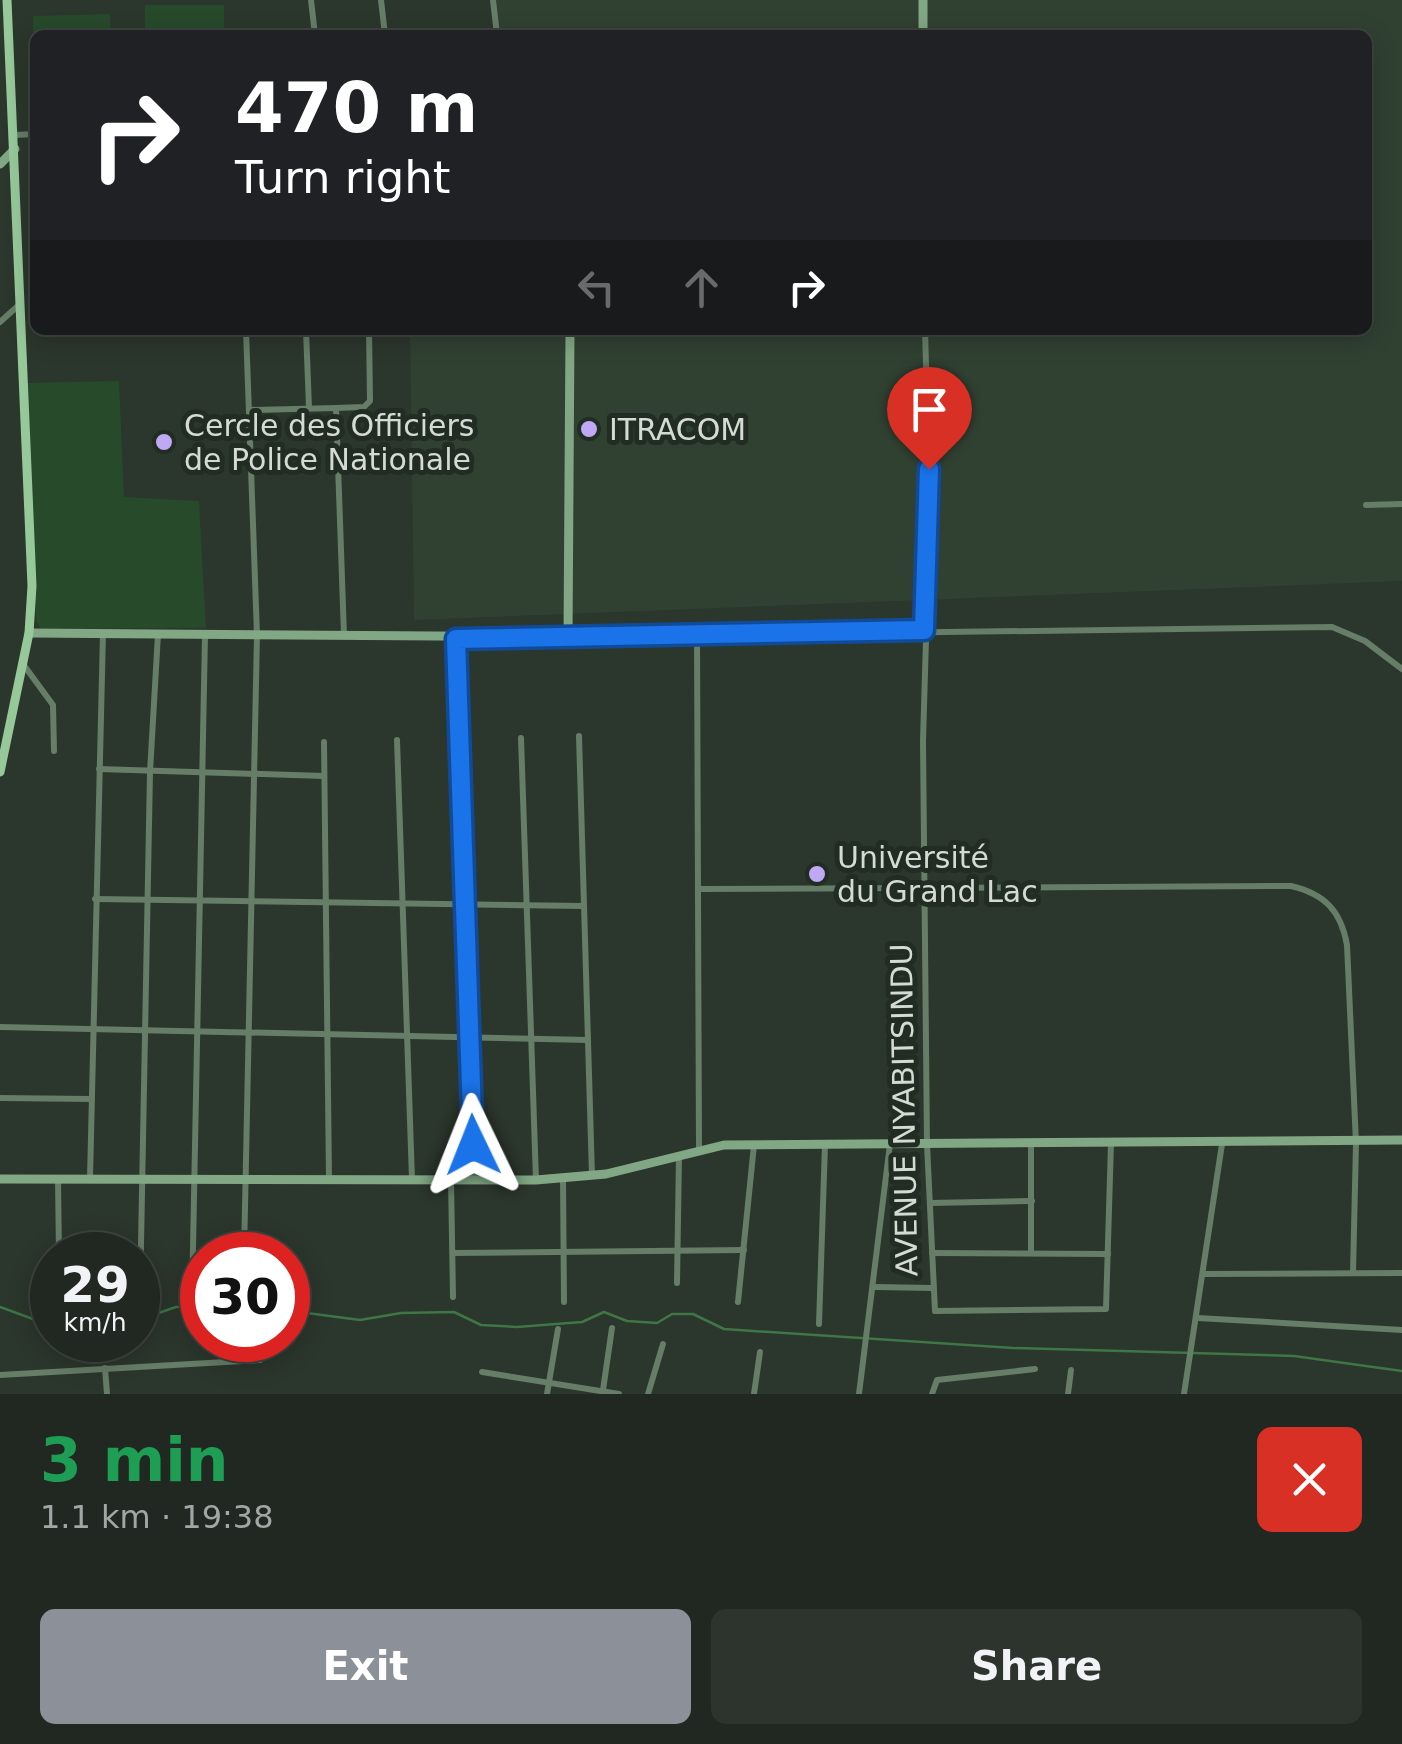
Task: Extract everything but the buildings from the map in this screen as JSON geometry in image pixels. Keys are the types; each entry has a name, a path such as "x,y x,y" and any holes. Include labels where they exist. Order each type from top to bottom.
{"main road":[{"path":"0,772 30,632 32,586 15,135 6,0"}],"street":[{"path":"311,0 314,30"},
{"path":"382,0 385,30"},
{"path":"493,0 497,30"},
{"path":"923,0 923,30"},
{"path":"0,93 12,94"},
{"path":"15,135 30,134"},
{"path":"0,164 15,149"},
{"path":"0,322 20,304"},
{"path":"244,1232 257,635 246,335"},
{"path":"306,335 308,408"},
{"path":"249,410 364,406 370,401 369,335"},
{"path":"568,636 570,335"},
{"name":"AVENUE NYABITSINDU","path":"925,335 930,503 924,630 924,886 933,1307 940,1312 1103,1311 1107,1306 1111,1143"},
{"path":"336,408 344,636"},
{"path":"1366,505 1402,504"},
{"path":"30,632 456,639 924,630 1340,628 1402,669"},
{"path":"90,1179 103,633"},
{"path":"141,1232 150,772 158,634"},
{"path":"193,1232 205,634"},
{"path":"697,635 699,1149"},
{"path":"456,639 474,1180"},
{"path":"23,664 53,705 54,751"},
{"path":"579,736 592,1176"},
{"path":"520,738 536,1180"},
{"path":"397,740 412,1179"},
{"path":"324,742 328,1179"},
{"path":"99,769 324,776"},
{"path":"699,889 1291,886 1318,894 1340,916 1348,945 1356,1142 1354,1273"},
{"path":"95,899 584,906"},
{"path":"0,1027 588,1040"},
{"path":"0,1098 92,1099"},
{"path":"0,1180 536,1180 592,1176 699,1149 754,1145 1402,1140"},
{"path":"859,1394 871,1325 890,1144"},
{"path":"1031,1144 1031,1252"},
{"path":"1184,1394 1222,1144"},
{"path":"738,1302 754,1145"},
{"path":"819,1324 825,1145"},
{"path":"677,1283 679,1154"},
{"path":"563,1178 564,1302"},
{"path":"58,1179 59,1232"},
{"path":"451,1180 453,1298"},
{"path":"931,1203 1032,1201"},
{"path":"453,1253 744,1250"},
{"path":"932,1253 1108,1254"},
{"path":"1203,1274 1402,1273"},
{"path":"874,1287 932,1288"},
{"path":"1198,1318 1402,1330"},
{"path":"603,1390 612,1328"},
{"path":"547,1394 558,1329"},
{"path":"648,1394 663,1344"},
{"path":"754,1394 760,1352"},
{"path":"0,1375 221,1362"},
{"path":"105,1368 106,1394"},
{"path":"932,1394 937,1380 1035,1369"},
{"path":"1068,1394 1071,1370"},
{"path":"482,1372 619,1394"}],"shaded area":[{"path":"494,0 1402,0 1402,581 414,620 410,335 1372,335 1372,30 498,30"}],"green space":[{"path":"145,5 224,5 224,30 145,30"},
{"path":"110,14 111,30 33,30 33,16"},
{"path":"119,381 124,497 199,501 206,628 41,629 36,620 24,383"}],"waterway":[{"path":"0,1307 30,1318"},
{"path":"160,1312 180,1307"},
{"path":"310,1313 360,1320 401,1313 454,1312 481,1325 517,1327 582,1322 604,1312 627,1321 657,1323 672,1314 693,1314 724,1329 1013,1348 1294,1356 1402,1371"}],"place":[{"name":"ITRACOM","path":"589,429"},
{"name":"Cercle des Officiers de Police Nationale","path":"164,442"},
{"name":"Université du Grand Lac","path":"817,874"}],"route":[{"path":"473,1145 456,639 924,630 929,469"}]}
